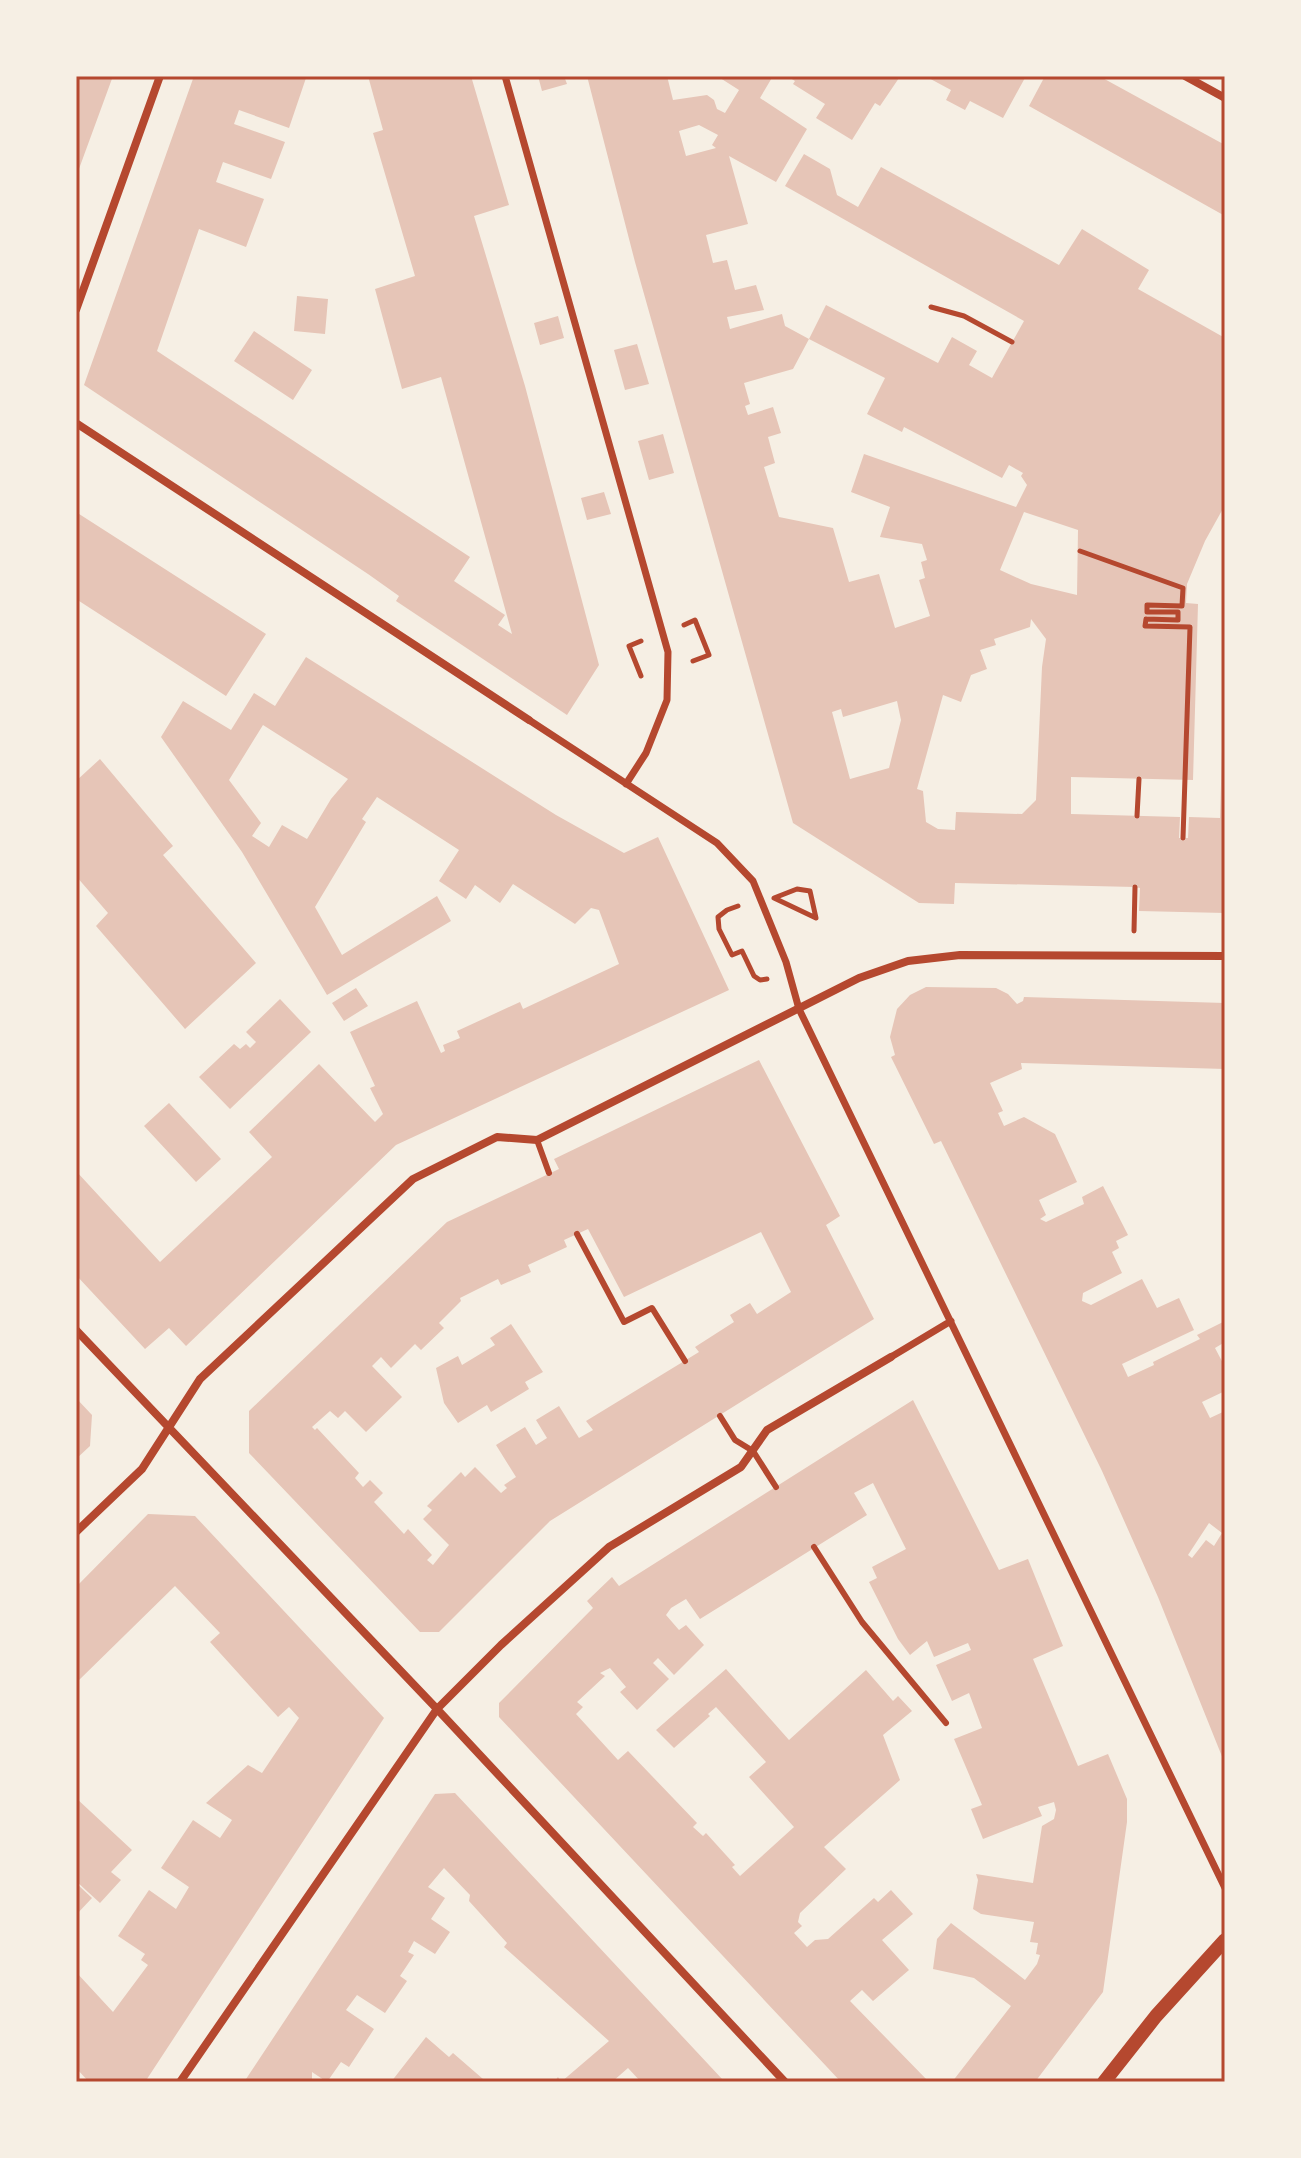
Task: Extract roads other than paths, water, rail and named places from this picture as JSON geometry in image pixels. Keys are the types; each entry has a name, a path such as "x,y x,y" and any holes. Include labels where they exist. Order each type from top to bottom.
{"street":[{"path":"76,310 160,76"},
{"path":"505,76 668,652 667,700 646,753 626,784"},
{"path":"1185,76 1225,98"},
{"path":"76,423 717,843 753,881 790,976 799,1009 1225,1888"},
{"path":"76,1532 142,1469 200,1379 413,1179 497,1137 537,1140 859,978 908,961 960,955 1225,956"},
{"path":"180,2082 437,1709 501,1645 609,1547 741,1467 767,1430 951,1321"},
{"path":"76,1330 437,1709 785,2082"},
{"path":"1104,2082 1156,2016 1225,1940"}],"lane":[{"path":"537,1140 549,1173"},
{"path":"577,1234 624,1322 652,1308 685,1361"},
{"path":"720,1416 735,1440 753,1451 776,1487"},
{"path":"814,1547 862,1622 946,1723"}]}
